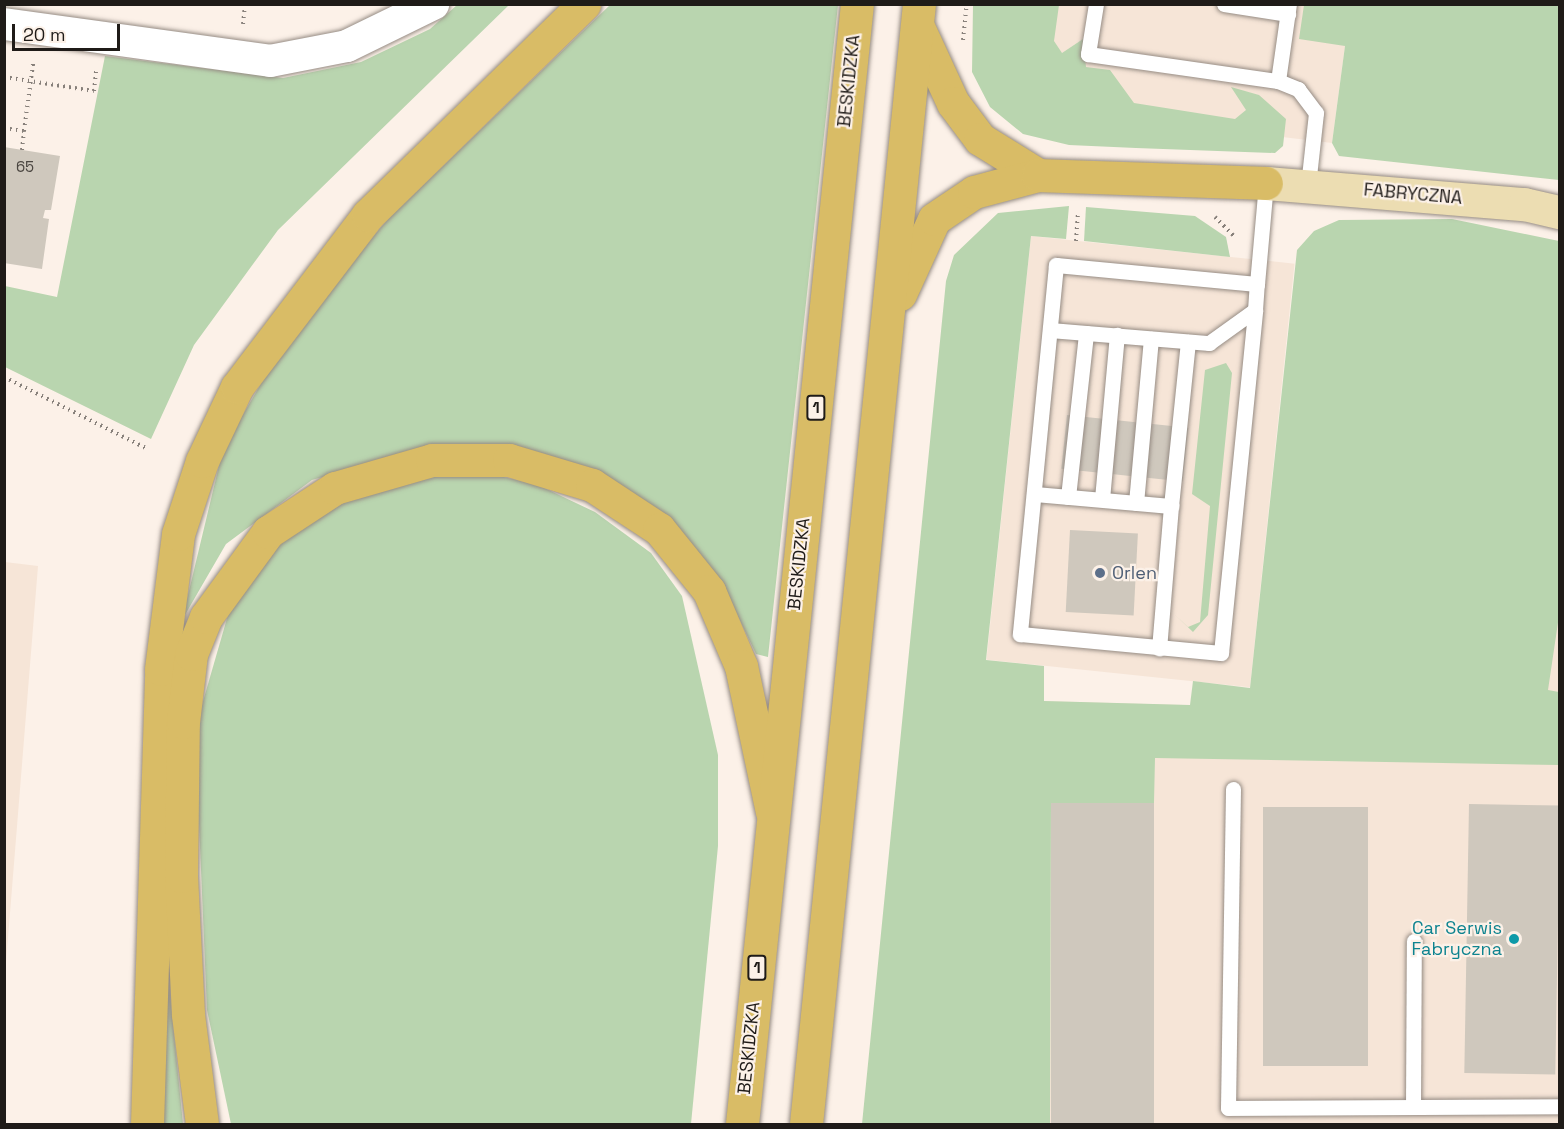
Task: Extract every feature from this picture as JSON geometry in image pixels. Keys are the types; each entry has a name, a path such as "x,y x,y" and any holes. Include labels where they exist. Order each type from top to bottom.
{"main road":[{"path":"147,1125 161,669 178,534 201,461 237,387 368,214 584,4"},
{"name":"BESKIDZKA","path":"742,1125 772,812 857,4"},
{"path":"918,15 953,103 980,139 1038,175"},
{"path":"806,1125 918,15"},
{"path":"889,317 934,219 974,192 1038,175 1266,183"},
{"name":"FABRYCZNA","path":"1266,183 1524,204 1560,212"},
{"path":"202,1125 188,1014 181,876 183,722 191,654 206,617 268,532 335,488 432,460 509,460 592,485 659,529 709,591 741,666 772,812"}],"street":[{"path":"4,24 270,61 348,46 433,4"}],"lane":[{"path":"1096,4 1088,54 1278,81 1298,88 1316,113 1308,186"},
{"path":"1224,4 1288,9 1278,81"},
{"path":"1257,284 1056,265 1020,634 1221,653 1255,310 1266,183"},
{"path":"1050,330 1209,343 1255,310"},
{"path":"1068,497 1086,333"},
{"path":"1102,499 1117,335"},
{"path":"1136,503 1151,339"},
{"path":"1159,648 1188,342"},
{"path":"1034,494 1171,506"},
{"path":"1233,789 1228,1108 1560,1107"},
{"path":"1413,941 1413,1107"}],"path":[{"path":"964,53 967,4"},
{"path":"4,77 94,91 98,58"},
{"path":"22,150 30,81"},
{"path":"4,128 24,131"},
{"path":"1076,241 1079,200"},
{"path":"4,377 148,449"}],"shaded area":[{"path":"1042,5 1304,5 1345,46 1332,143 1085,113 1036,50"},
{"path":"1031,236 1295,264 1250,687 986,660"},
{"path":"1559,395 1559,1124 1010,1124 1008,700 1498,714"},
{"path":"4,562 38,566 5,975"}],"green space":[{"path":"457,5 509,5 278,230 194,345 151,439 5,367 5,286 57,297 105,56 283,78 361,62 430,29"},
{"path":"610,5 838,5 768,657 756,654 732,604 669,521 422,448 312,480 226,544 182,620 223,449 266,375 327,291 389,218"},
{"path":"973,5 1059,5 1054,41 1062,53 1083,39 1086,67 1110,70 1134,103 1235,119 1246,110 1231,87 1259,95 1286,119 1283,146 1275,153 1069,145 1023,134 990,107 972,72"},
{"path":"1304,5 1559,5 1559,180 1339,156 1332,143 1345,46 1299,39"},
{"path":"1069,206 1066,239 1031,236 986,660 1044,666 1044,701 1190,705 1193,681 1250,688 1297,250 1314,231 1339,220 1452,219 1559,241 1560,609 1548,690 1559,692 1559,765 1155,758 1154,803 1051,803 1050,1124 862,1124 946,281 954,255 998,213"},
{"path":"1086,207 1195,216 1226,237 1230,257 1084,241"},
{"path":"1226,363 1232,373 1208,615 1193,632 1172,612 1188,627 1200,622 1210,506 1192,494 1205,370"},
{"path":"499,476 538,485 595,512 651,553 682,596 718,755 718,846 691,1124 231,1124 207,1010 195,729 230,608 272,547 353,497 434,477"},
{"path":"165,944 183,1124 163,1124"}],"building":[{"path":"4,147 60,156 51,210 45,210 43,218 49,219 42,269 4,263"},
{"path":"1067,415 1188,428 1183,481 1061,469"},
{"name":"Orlen","path":"1070,530 1138,534 1134,615 1066,612"},
{"path":"1051,803 1154,803 1154,1124 1051,1124"},
{"name":"Car Serwis Fabryczna","path":"1469,804 1560,806 1555,1075 1464,1073"},
{"path":"1263,807 1368,807 1368,1066 1263,1066"}],"place":[{"name":"Orlen","path":"1100,573"},
{"name":"Car Serwis Fabryczna","path":"1514,939"}]}
